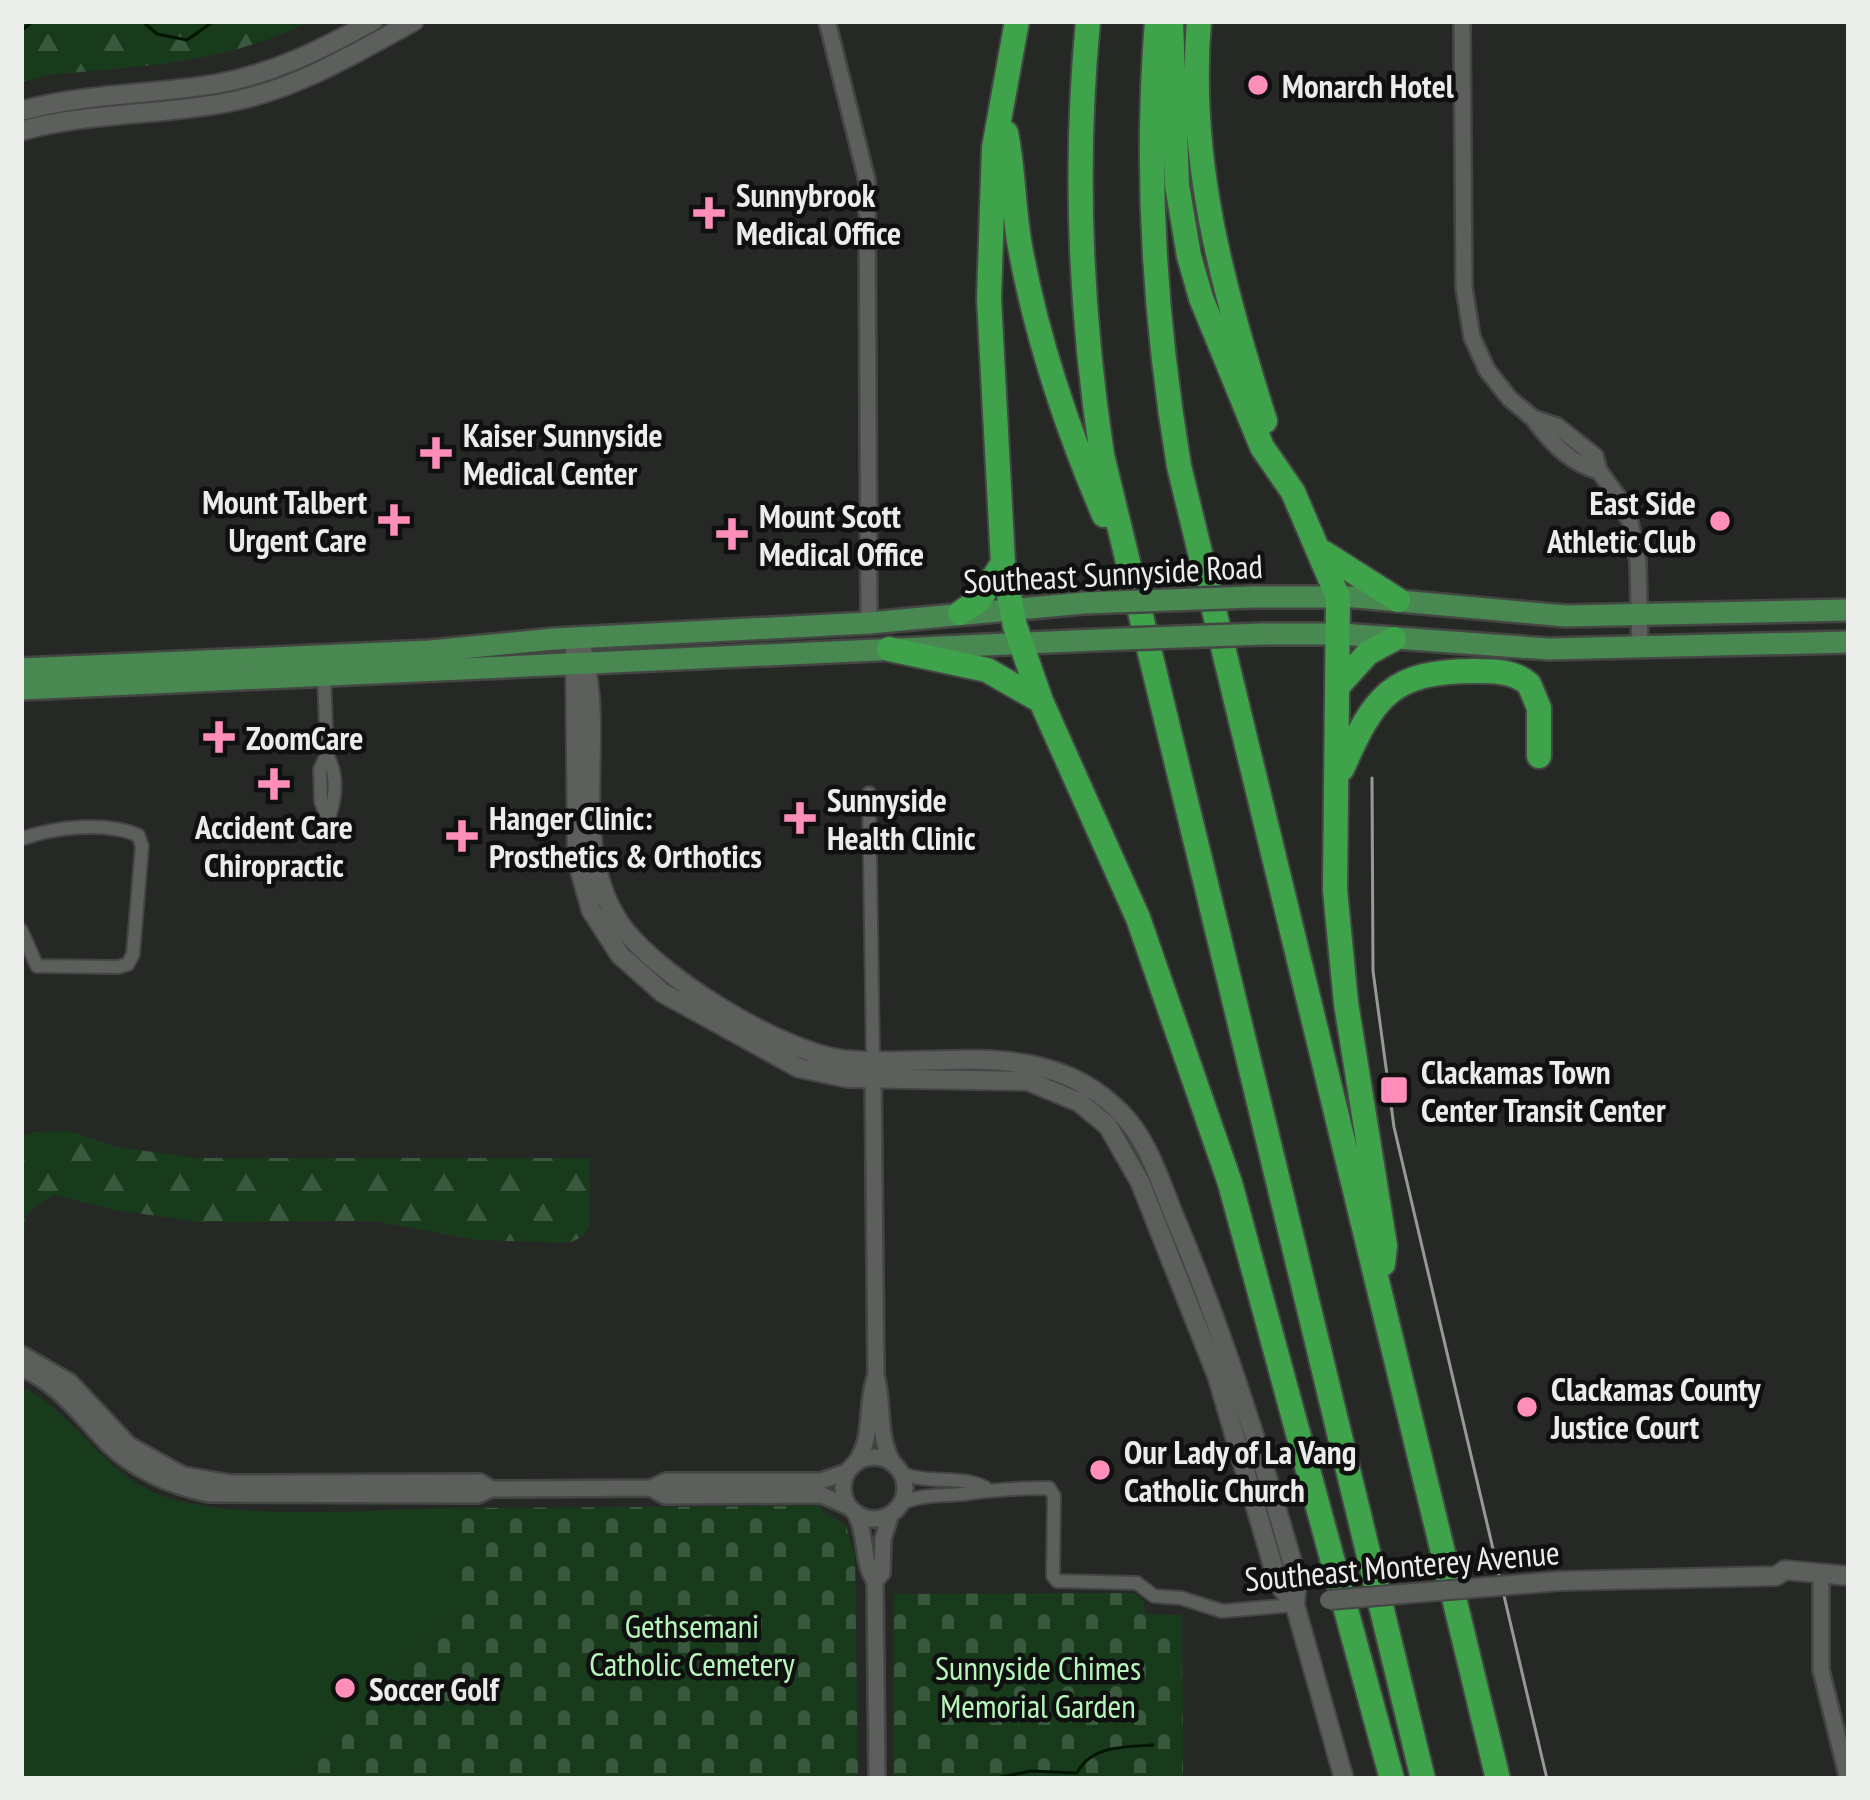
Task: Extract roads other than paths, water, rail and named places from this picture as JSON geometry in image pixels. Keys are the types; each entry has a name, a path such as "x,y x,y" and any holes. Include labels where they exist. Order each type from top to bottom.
{"highway":[{"path":"1017,21 994,148 988,299 1004,563 1019,643 1138,918 1215,1138 1392,1779"},
{"path":"1088,21 1078,172 1084,319 1102,455 1423,1779"},
{"path":"1157,21 1151,241 1161,356 1176,448 1498,1779"},
{"path":"1171,21 1177,185 1189,256 1225,365 1262,447 1276,464"},
{"path":"1199,21 1198,120 1209,224 1229,307 1276,464 1338,597 1335,890 1385,1246 1381,1284"},
{"path":"1003,118 1021,251 1054,379 1073,442 1127,569"},
{"path":"1318,548 1398,600"},
{"path":"959,613 979,600 1004,563"},
{"path":"1338,686 1368,653 1394,638"},
{"path":"889,649 987,670 1041,701"},
{"path":"1336,782 1376,702 1400,683 1429,674 1494,672 1521,677 1537,696 1539,756"}],"main road":[{"path":"204,96 373,21"},
{"path":"365,49 367,36 393,21"},
{"path":"21,111 89,96 156,100 281,88 414,21"},
{"path":"21,131 156,100"},
{"name":"Southeast Sunnyside Road","path":"21,669 430,651 868,623 1084,603 1338,597 1488,611 1640,615 1849,610"},
{"name":"Southeast Sunnyside Road","path":"21,689 1262,634 1340,634 1538,648 1849,642"},
{"path":"578,638 577,860 591,910 620,955 663,993 784,1062 833,1077 1003,1059 1038,1064 1090,1087 1130,1123 1152,1162 1235,1371 1297,1579 1295,1604 1344,1779"},
{"path":"116,683 120,674 150,672 161,662"},
{"name":"Southeast Monterey Avenue","path":"1295,1604 1560,1581 1776,1576 1784,1583 1799,1584 1820,1576 1849,1576"}],"street":[{"path":"827,21 868,195 868,623"},
{"path":"1462,21 1467,315 1486,370 1510,399 1534,418 1546,438 1585,468 1599,472 1618,497 1638,561 1640,647"},
{"path":"324,674 327,755"},
{"path":"869,793 875,1375 882,1398 884,1448 905,1487 883,1539 882,1574 875,1581"},
{"path":"21,839 62,828 128,831 138,836 142,846 133,954 128,964 118,968 37,966 21,930"},
{"path":"21,1354 70,1382 113,1430 145,1456 199,1480 230,1484 480,1482 491,1489"},
{"path":"21,1368 61,1392 104,1440 136,1466 191,1490 223,1496 455,1496 491,1489 651,1488 666,1481 821,1481 878,1457 897,1468"},
{"path":"875,1375 868,1398 867,1443 842,1489 865,1534 869,1574 875,1581 877,1779"},
{"name":"Southeast Monterey Avenue","path":"897,1468 926,1481 1049,1488 1053,1492 1057,1581 1138,1583 1154,1596 1181,1598 1222,1611 1295,1604"},
{"path":"651,1488 665,1496 822,1495 873,1520 896,1509"},
{"name":"Southeast Monterey Avenue","path":"896,1509 920,1496 976,1493 986,1488"},
{"path":"1820,1576 1821,1670 1848,1779"}],"waterway":[{"path":"21,31 33,21"},
{"path":"142,21 157,34 187,40 214,21"},
{"path":"991,1779 1031,1771 1077,1773 1100,1752 1153,1745"}],"tram line":[{"path":"1372,778 1373,971 1394,1127 1547,1779"}],"place":[{"name":"Monarch Hotel","path":"1258,85"},
{"name":"Sunnybrook Medical Office","path":"709,213"},
{"name":"Kaiser Sunnyside Medical Center","path":"436,453"},
{"name":"Mount Talbert Urgent Care","path":"394,520"},
{"name":"East Side Athletic Club","path":"1720,521"},
{"name":"Mount Scott Medical Office","path":"732,534"},
{"name":"ZoomCare","path":"219,737"},
{"name":"Accident Care Chiropractic","path":"274,784"},
{"name":"Sunnyside Health Clinic","path":"800,818"},
{"name":"Hanger Clinic: Prosthetics & Orthotics","path":"462,836"},
{"name":"Clackamas Town Center Transit Center","path":"1394,1090"},
{"name":"Clackamas County Justice Court","path":"1527,1407"},
{"name":"Our Lady of La Vang Catholic Church","path":"1100,1470"},
{"name":"Soccer Golf","path":"345,1688"}],"park label":[{"name":"Gethsemani Catholic Cemetery","path":"692,1644"},
{"name":"Sunnyside Chimes Memorial Garden","path":"1038,1686"}]}
